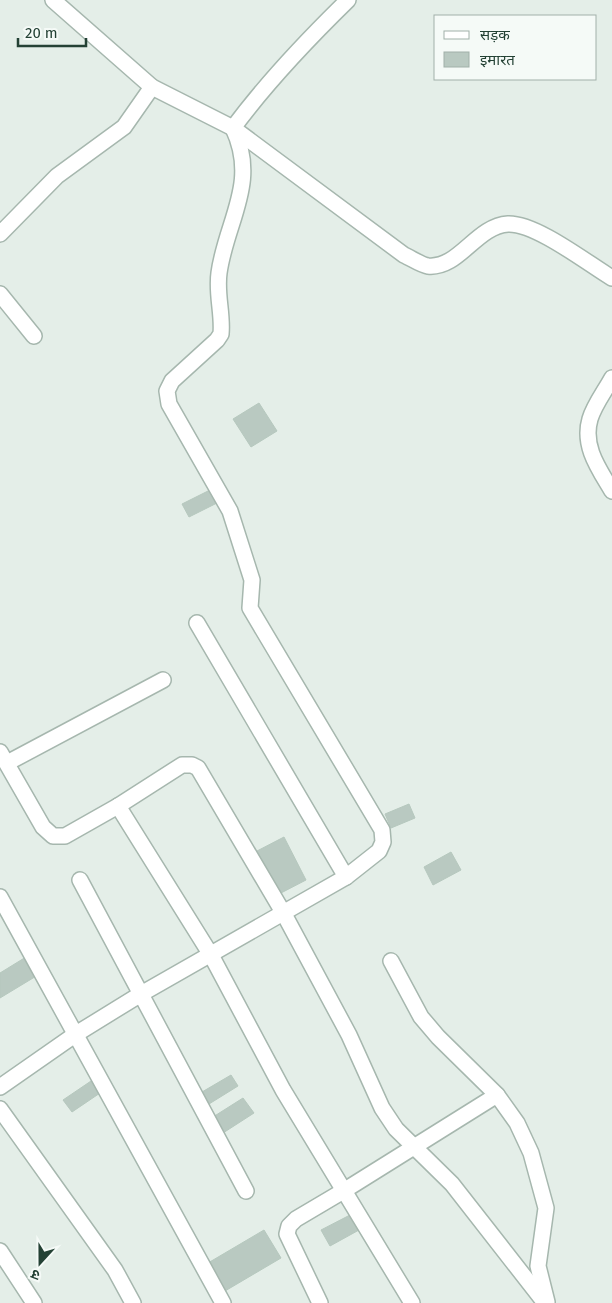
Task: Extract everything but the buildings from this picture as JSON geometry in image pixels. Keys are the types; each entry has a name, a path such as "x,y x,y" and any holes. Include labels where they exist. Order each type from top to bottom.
{"street":[{"path":"53,0 152,87 233,128 404,254 428,266 453,260 488,230 508,224 531,228 612,278"},
{"path":"233,128 253,101 308,40 348,0"},
{"path":"0,234 57,176 124,127 152,87"},
{"path":"0,1087 76,1034 141,994 346,877 380,851 383,842 382,830 250,608 252,580 230,511 169,404 167,392 172,381 217,340 221,334 218,274 223,250 238,209 242,180 242,148 233,128"},
{"path":"0,294 34,336"},
{"path":"612,378 590,419 588,440 592,457 612,492"},
{"path":"197,623 346,877"},
{"path":"163,680 3,758 43,827 53,836 65,836 118,806 182,765 192,765 198,768 284,914 349,1035 382,1108 396,1129 452,1184 546,1303"},
{"path":"118,806 211,955 284,1090 412,1303"},
{"path":"80,880 246,1191"},
{"path":"0,897 223,1303"},
{"path":"391,960 421,1017 444,1043 497,1095 517,1123 531,1153 546,1208 538,1266 546,1303"},
{"path":"320,1303 287,1234 289,1226 296,1218 345,1190 497,1095"},
{"path":"0,1109 114,1270 133,1303"},
{"path":"0,1251 34,1303"}]}
